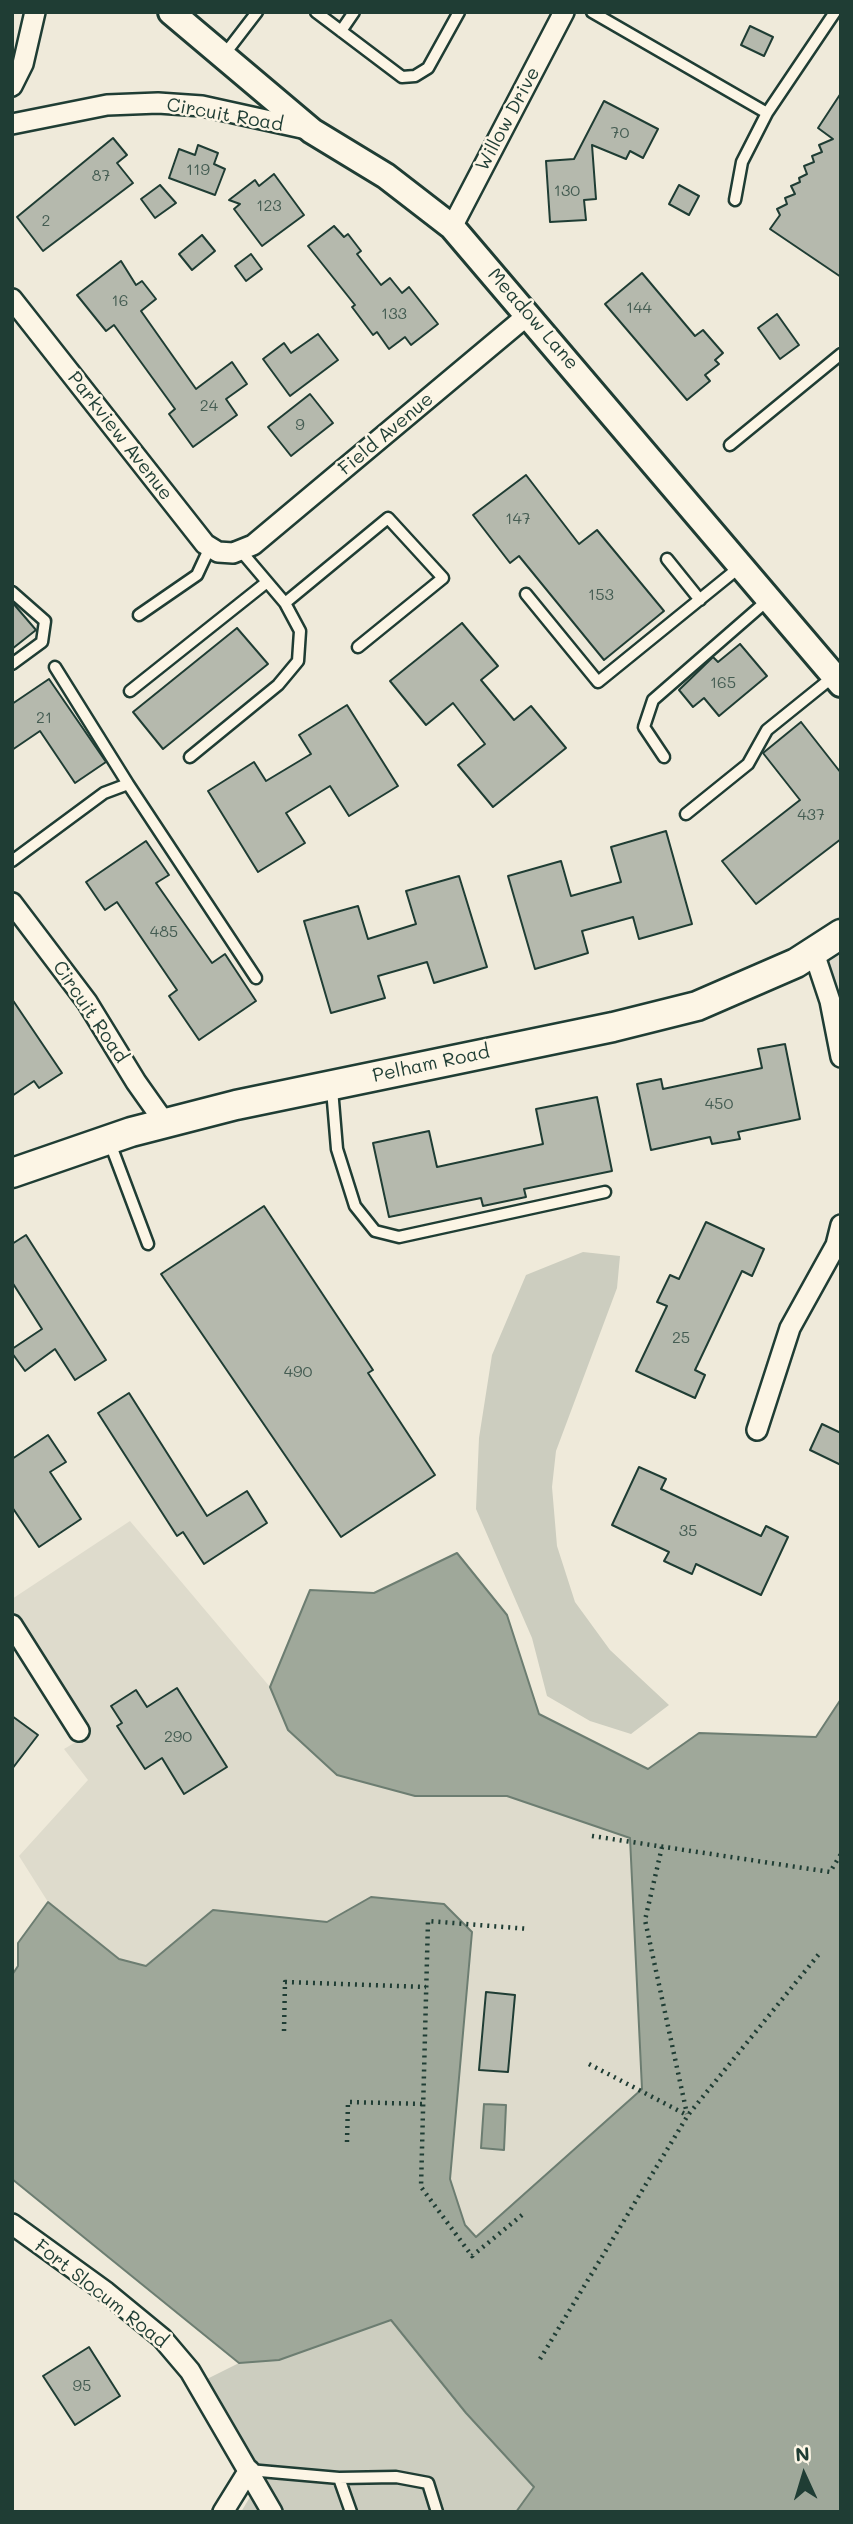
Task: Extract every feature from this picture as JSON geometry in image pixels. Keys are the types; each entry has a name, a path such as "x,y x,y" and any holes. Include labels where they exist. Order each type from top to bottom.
{"main road":[{"name":"Pelham Road","path":"12,1173 165,1123 697,1006 814,953 840,937"}],"street":[{"path":"12,86 23,64 35,12"},
{"name":"Meadow Lane","path":"171,12 313,131 386,176 452,227 529,314 837,680"},
{"name":"Willow Drive","path":"452,227 564,12"},
{"name":"Circuit Road","path":"12,124 107,105 158,103 202,106 313,131"},
{"name":"Parkview Avenue","path":"12,299 210,547"},
{"name":"Field Avenue","path":"240,550 253,545 529,314"},
{"path":"210,547 218,552 240,550"},
{"name":"Circuit Road","path":"12,903 87,1002 136,1082 165,1123"},
{"path":"814,953 830,1001 841,1057"},
{"path":"757,1430 790,1328 838,1245 841,1225"},
{"path":"12,1625 79,1731"},
{"name":"Fort Slocum Road","path":"12,2224 106,2292 162,2338 190,2371 272,2512"},
{"path":"223,2512 249,2470"}],"lane":[{"path":"223,55 257,12"},
{"path":"316,12 402,77 415,76 428,68 459,12"},
{"path":"341,31 354,12"},
{"path":"592,12 767,113"},
{"path":"735,200 742,162 767,113 835,12"},
{"path":"730,445 841,354"},
{"path":"285,603 388,519 443,578 358,647"},
{"path":"139,615 197,575 210,547"},
{"path":"190,757 278,685 298,661 300,631 285,603 240,550"},
{"path":"667,559 700,600"},
{"path":"526,594 598,682 742,566"},
{"path":"130,691 267,582"},
{"path":"12,592 46,621 42,642 12,664"},
{"path":"664,757 644,727 653,700 770,599"},
{"path":"55,667 128,784 256,978"},
{"path":"686,814 748,764 767,730 837,680"},
{"path":"12,861 104,793 128,784"},
{"path":"332,1085 337,1149 355,1206 375,1231 399,1237 605,1192"},
{"path":"109,1140 148,1244"},
{"path":"249,2470 339,2478 397,2477 428,2483 437,2512"},
{"path":"339,2478 351,2512"}],"path":[{"path":"592,1836 830,1872 841,1854"},
{"path":"662,1847 645,1920 688,2115"},
{"path":"522,2215 472,2256 421,2187 428,1921 529,1929"},
{"path":"540,2359 688,2115 819,1954"},
{"path":"284,2031 285,1982 426,1987"},
{"path":"589,2064 688,2115"},
{"path":"347,2142 348,2102 424,2104"}],"shaded area":[{"path":"841,939 841,1025 819,955"},
{"path":"583,1252 620,1256 617,1288 556,1451 552,1487 557,1546 575,1602 610,1650 669,1705 631,1734 590,1721 547,1696 532,1638 476,1509 479,1438 492,1355 526,1275"},
{"path":"130,1521 270,1687 289,1730 415,1796 507,1796 630,1838 642,2089 477,2237 465,2225 450,2179 472,1932 371,1897 327,1922 213,1910 146,1966 119,1959 48,1902 19,1856 88,1780 64,1749 91,1733 12,1612 12,1599"},
{"path":"457,1553 507,1615 539,1714 648,1769 699,1733 816,1737 841,1699 841,2512 516,2512 534,2487 466,2413 391,2320 279,2360 239,2363 12,2179 12,1975 18,1966 18,1943 48,1902 119,1959 146,1966 213,1910 327,1922 371,1897 444,1904 472,1932 450,2179 465,2225 476,2237 642,2089 630,1838 507,1796 415,1796 337,1775 288,1730 270,1687 310,1590 374,1593"},
{"path":"484,2104 506,2105 504,2150 481,2148"},
{"path":"391,2319 466,2413 535,2487 516,2512 241,2512 253,2492 203,2381 239,2363 279,2360"}],"building":[{"path":"750,26 773,37 764,56 741,45"},
{"path":"841,93 841,277 770,229 780,215 777,209 787,204 785,198 795,194 791,186 800,182 799,178 807,174 804,166 814,162 812,156 822,152 819,145 833,139 818,128"},
{"path":"604,101 658,129 643,158 630,151 626,159 592,145 596,199 584,200 586,220 550,222 546,161 574,159"},
{"path":"113,138 127,155 117,163 133,183 43,251 17,217"},
{"path":"198,145 218,153 214,164 225,169 215,195 169,178 179,149 195,155"},
{"path":"274,174 304,215 262,246 234,209 240,204 229,200 255,180 259,186"},
{"path":"160,185 176,203 155,218 141,199"},
{"path":"679,185 699,196 689,215 669,204"},
{"path":"334,226 344,237 348,234 361,251 357,254 381,285 390,278 402,293 409,287 438,324 411,345 405,337 389,349 377,332 373,335 352,307 355,305 308,246"},
{"path":"202,235 215,251 192,270 179,254"},
{"path":"251,254 262,269 246,281 235,266"},
{"path":"121,261 136,285 142,281 156,299 141,311 196,389 232,362 247,384 226,399 237,415 193,447 169,414 175,409 114,325 106,331 77,295"},
{"path":"642,273 695,336 703,330 723,353 715,360 719,364 705,375 710,381 687,400 605,304"},
{"path":"777,314 799,345 780,359 758,328"},
{"path":"318,334 338,360 290,396 263,359 284,343 291,353"},
{"path":"310,394 333,423 291,456 268,427"},
{"path":"526,475 579,544 597,530 664,611 604,660 519,556 510,563 473,515"},
{"path":"12,602 36,630 12,649"},
{"path":"462,623 498,666 481,680 514,720 531,706 566,748 493,807 458,765 485,744 453,703 426,725 390,681"},
{"path":"237,628 268,664 163,749 133,712"},
{"path":"740,644 767,676 719,716 704,698 693,707 679,690 713,657 718,662"},
{"path":"49,679 106,762 75,783 40,731 12,750 12,704"},
{"path":"347,705 398,786 349,816 330,786 286,813 305,843 258,872 208,791 254,762 266,781 311,754 299,735"},
{"path":"801,722 841,773 841,839 756,904 722,861 800,800 763,753"},
{"path":"666,831 692,924 639,939 633,917 582,931 588,953 535,969 508,876 561,861 571,896 621,882 611,847"},
{"path":"146,841 169,875 156,883 212,963 225,954 256,1001 199,1040 169,996 177,990 117,902 105,910 86,882"},
{"path":"459,876 487,967 434,983 427,962 378,976 385,998 331,1013 304,921 358,906 368,939 416,924 406,891"},
{"path":"12,999 62,1073 39,1088 34,1081 12,1096"},
{"path":"785,1044 800,1119 738,1132 740,1139 712,1144 710,1137 651,1150 637,1084 661,1079 663,1089 762,1068 758,1049"},
{"path":"597,1097 612,1171 524,1189 526,1197 483,1206 481,1198 389,1217 373,1143 429,1131 437,1167 543,1144 536,1109"},
{"path":"264,1206 373,1370 368,1373 435,1475 341,1537 161,1274"},
{"path":"706,1222 764,1249 752,1276 742,1271 695,1370 705,1375 695,1398 636,1371 667,1306 657,1302 670,1275 679,1279"},
{"path":"26,1235 106,1360 75,1380 55,1349 25,1371 12,1353 12,1349 42,1329 12,1282 12,1244"},
{"path":"129,1393 207,1516 247,1491 267,1523 204,1564 183,1532 177,1536 98,1413"},
{"path":"822,1424 841,1433 841,1465 810,1450"},
{"path":"48,1435 66,1462 50,1472 81,1519 39,1547 12,1507 12,1459"},
{"path":"639,1467 666,1479 661,1489 761,1536 766,1526 788,1537 761,1595 696,1564 692,1574 664,1561 669,1552 612,1525"},
{"path":"177,1688 227,1767 184,1794 162,1758 145,1769 117,1726 122,1723 111,1706 136,1690 147,1707"},
{"path":"12,1716 38,1735 12,1769"},
{"path":"486,1992 515,1995 508,2072 479,2070"},
{"path":"89,2347 120,2396 75,2425 43,2376"}]}
